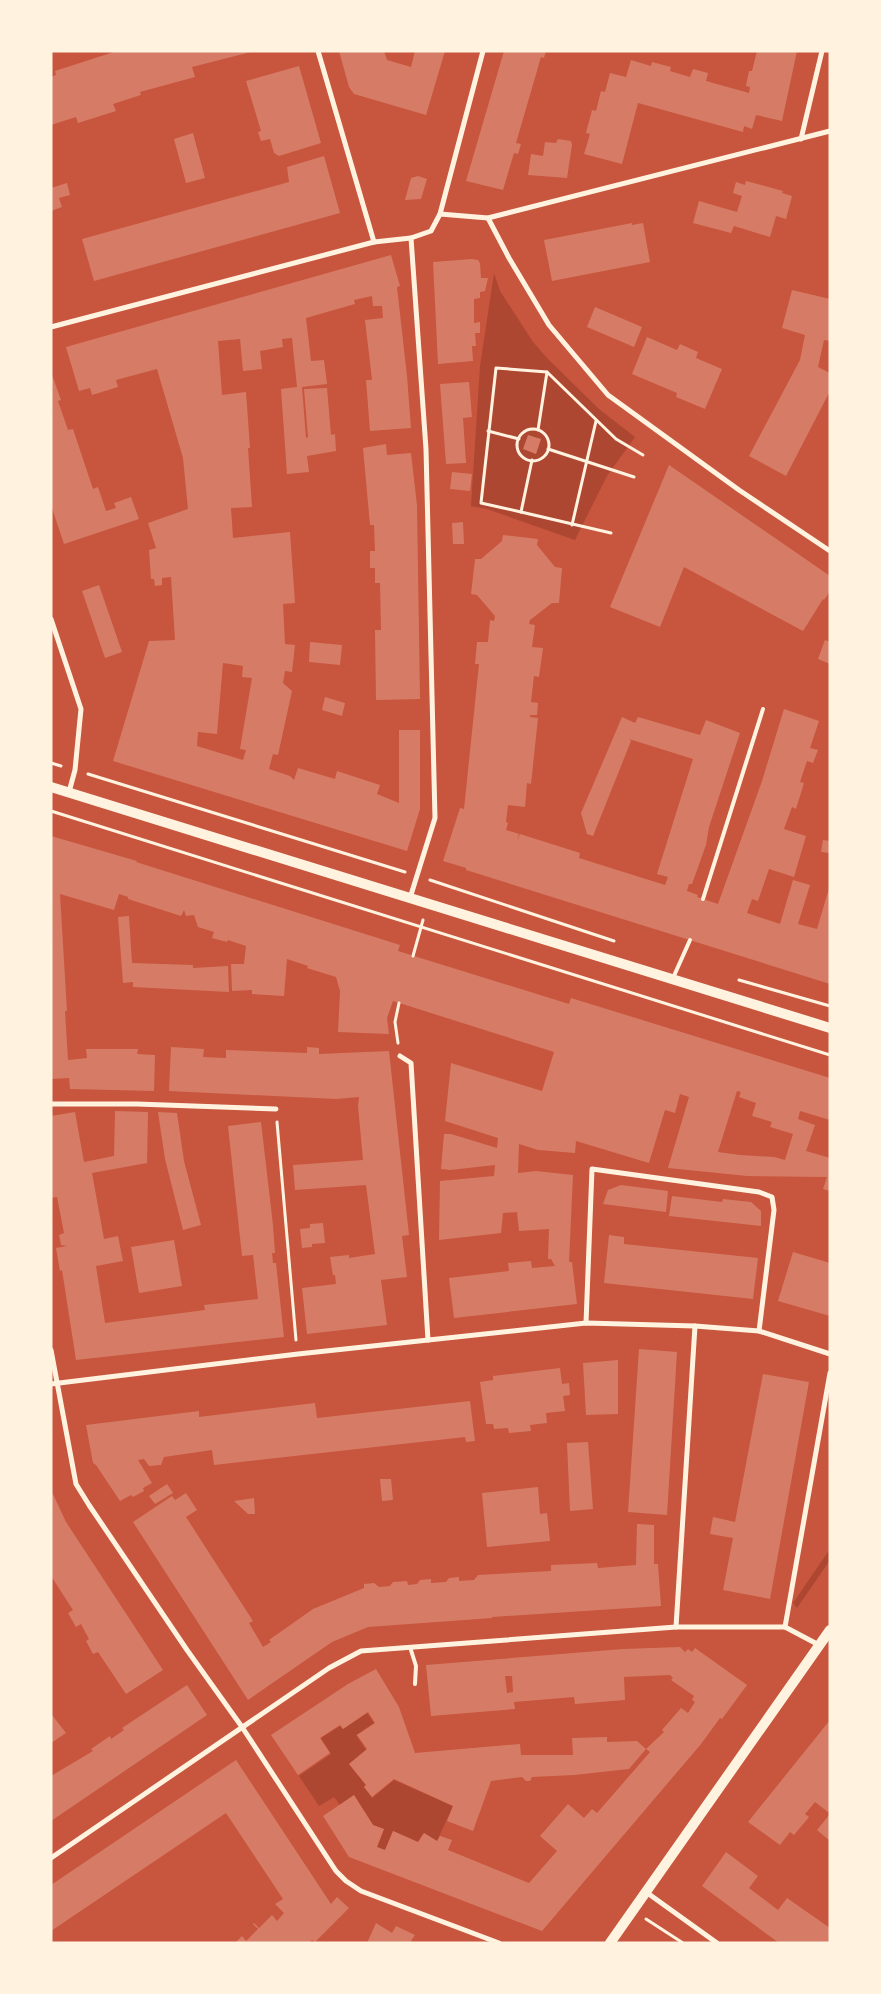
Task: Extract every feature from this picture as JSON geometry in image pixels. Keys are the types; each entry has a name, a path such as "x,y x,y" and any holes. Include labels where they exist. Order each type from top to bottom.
{"main road":[{"path":"51,787 830,1028"},
{"path":"610,1943 830,1630"}],"street":[{"path":"318,51 374,242"},
{"path":"51,328 374,242 411,238 431,231 440,214 482,51"},
{"path":"801,139 822,51"},
{"path":"440,214 488,218 830,131"},
{"path":"488,218 509,258 549,325 608,394 738,490 830,551"},
{"path":"410,898 435,818 426,449 411,238"},
{"path":"51,620 81,709 75,770 69,792"},
{"path":"400,1056 411,1063 428,1340"},
{"path":"51,1104 128,1104 276,1109"},
{"path":"586,1323 592,1169 759,1192 772,1197 774,1210 759,1331"},
{"path":"54,1384 298,1354 586,1323 695,1326 759,1331 830,1354"},
{"path":"676,1627 695,1326"},
{"path":"51,1350 54,1384 76,1484 187,1650 242,1727 336,1871 346,1881 361,1891 499,1943"},
{"path":"785,1627 830,1373"},
{"path":"51,1858 329,1668 361,1651 676,1627 785,1627 820,1645"},
{"path":"646,1892 717,1943"}],"lane":[{"path":"703,899 763,709"},
{"path":"673,980 690,940"},
{"path":"410,1648 416,1666 415,1684"}],"path":[{"path":"612,533 480,503 496,368 547,372 616,439 643,454"},
{"path":"538,430 547,372"},
{"path":"572,525 596,420"},
{"path":"538,430 547,437 548,450 542,458 532,460 525,458 519,452 519,439 526,431 538,430"},
{"path":"488,431 519,439"},
{"path":"548,450 634,477"},
{"path":"520,512 532,460"},
{"path":"51,763 417,876 623,944"},
{"path":"51,811 830,1055"},
{"path":"413,956 428,904"},
{"path":"736,979 830,1006"},
{"path":"398,1003 394,1022 400,1056"},
{"path":"276,1109 298,1354"},
{"path":"633,1910 683,1943"}],"shaded area":[{"path":"494,273 500,291 533,342 599,409 635,437 607,476 575,540 487,509 471,506 480,366"},
{"path":"830,1549 830,1560 797,1608 793,1603"},
{"path":"367,1713 374,1723 356,1735 366,1750 349,1764 366,1785 364,1787 372,1798 394,1780 453,1806 437,1841 424,1833 418,1842 393,1831 385,1850 377,1847 384,1829 373,1825 354,1795 340,1805 334,1797 319,1806 299,1776 331,1754 321,1738 340,1726 343,1729"}],"building":[{"path":"117,51 251,52 192,67 195,77 140,92 141,95 113,104 116,111 78,123 76,117 51,125 51,77 56,75 55,71"},
{"path":"339,51 384,51 387,60 411,67 415,51 445,51 426,115 354,94 349,87"},
{"path":"504,51 546,51 544,58 541,57 516,143 521,144 518,154 514,153 503,190 466,181"},
{"path":"757,51 797,51 782,121 756,115 752,129 744,126 743,132 638,103 622,164 584,154 590,134 586,133 592,110 596,111 601,91 605,92 610,73 626,77 631,60 651,66 652,62 671,67 670,71 690,77 693,69 708,73 706,81 749,93 750,87 746,86 749,71 752,71"},
{"path":"299,66 321,143 279,156 274,153 270,139 261,141 258,132 261,131 246,81"},
{"path":"193,133 205,178 186,183 174,139"},
{"path":"558,139 571,141 572,145 567,178 528,175 531,154 543,156 545,142 556,143"},
{"path":"324,156 340,213 94,281 82,239 289,182 287,167"},
{"path":"418,176 427,179 421,199 405,200 411,178"},
{"path":"746,181 783,191 782,193 792,196 786,219 776,216 770,237 734,226 731,233 693,223 699,201 737,212 742,196 733,193 736,182 745,185"},
{"path":"67,183 70,195 59,198 62,207 51,211 51,188"},
{"path":"632,223 632,225 643,223 650,262 552,281 544,240"},
{"path":"391,255 400,286 397,287 411,428 370,431 366,380 372,380 365,320 383,318 382,306 373,306 372,296 354,300 355,304 306,318 311,361 324,360 327,384 302,387 306,438 308,437 304,389 327,388 331,435 335,434 336,451 307,456 309,472 287,474 281,389 297,387 292,338 282,339 283,347 260,351 262,369 243,371 240,339 218,341 222,395 246,392 252,507 231,508 233,538 290,532 295,603 283,604 285,644 295,645 292,672 285,671 283,683 292,691 278,755 273,754 269,769 290,776 294,780 298,768 335,779 337,771 380,785 377,794 399,803 399,730 420,730 420,809 407,851 113,761 149,641 175,640 171,577 162,578 162,585 155,586 154,579 151,579 149,550 156,548 148,523 188,509 183,458 157,369 116,380 118,387 92,395 90,388 79,391 66,347","holes":["223,663 243,666 242,677 252,678 240,749 246,750 243,760 197,746 198,732 217,734"]},
{"path":"478,260 480,263 481,278 488,278 485,291 480,292 480,298 474,299 474,323 480,322 480,333 475,333 476,346 472,346 473,361 438,364 433,262"},
{"path":"792,290 830,299 830,341 824,340 818,367 830,373 830,391 786,476 749,456 800,360 805,335 782,328"},
{"path":"595,307 642,327 634,347 587,327"},
{"path":"647,337 677,350 680,344 698,352 696,358 722,369 705,409 676,397 677,393 632,374"},
{"path":"51,372 61,400 58,401 68,430 73,429 93,489 98,487 106,511 116,508 114,503 131,497 139,519 64,544 51,505"},
{"path":"469,382 472,417 463,418 466,463 446,464 440,384"},
{"path":"528,435 541,439 536,454 523,449"},
{"path":"386,444 387,455 411,453 417,505 420,699 376,700 375,630 381,630 380,583 375,583 375,568 370,568 370,551 375,551 374,525 370,525 363,448"},
{"path":"669,465 830,576 830,591 803,631 684,567 660,627 610,607"},
{"path":"452,472 472,474 470,491 450,489"},
{"path":"463,522 464,544 453,544 452,523"},
{"path":"503,535 538,539 537,545 555,567 562,568 559,603 552,603 530,620 529,624 535,625 532,647 543,648 539,677 534,676 531,702 538,703 537,715 530,715 530,717 538,718 531,784 527,783 525,807 508,805 506,830 519,834 517,841 520,834 580,853 579,858 665,885 668,877 657,874 693,759 629,739 631,741 593,836 587,834 581,813 622,717 635,723 638,717 700,735 706,720 740,733 709,827 706,845 692,884 689,884 687,891 698,895 697,897 718,904 762,781 784,709 819,721 810,748 818,750 813,763 807,761 800,782 804,783 796,809 792,807 784,829 806,836 794,877 769,869 758,901 752,899 747,913 780,924 793,880 810,885 798,924 817,929 830,885 830,984 466,870 466,868 443,861 460,808 464,809 479,664 475,664 477,642 488,642 490,620 494,621 495,616 477,595 471,594 475,559 481,559 502,541"},
{"path":"99,585 122,652 105,658 82,591"},
{"path":"825,640 830,642 830,664 818,659"},
{"path":"310,642 342,645 340,665 309,662"},
{"path":"325,697 345,703 342,716 322,710"},
{"path":"51,836 137,861 400,945 398,951 569,1004 571,998 830,1078 830,1120 800,1111 798,1119 815,1125 806,1151 830,1158 830,1191 823,1189 827,1177 747,1176 668,1168 689,1097 680,1094 675,1113 665,1110 649,1163 576,1141 575,1153 538,1150 519,1144 518,1173 536,1171 573,1175 569,1262 572,1262 577,1304 454,1318 449,1278 509,1271 508,1263 531,1261 532,1268 555,1266 551,1259 548,1259 549,1229 519,1231 517,1212 503,1213 501,1233 439,1240 440,1181 494,1176 495,1165 450,1170 441,1169 444,1134 451,1134 497,1148 498,1138 445,1121 451,1063 542,1091 554,1052 393,1001 387,1018 389,1034 338,1032 340,991 336,977 307,968 308,966 287,959 284,996 252,994 252,990 232,991 231,964 244,964 246,946 228,940 227,942 212,938 214,932 198,927 194,915 186,916 184,910 181,916 128,899 128,897 119,894 114,910 60,894 68,1060 87,1058 86,1049 138,1049 137,1054 155,1055 154,1091 70,1089 69,1078 51,1079","holes":["737,1091 741,1092 739,1097 756,1103 752,1116 772,1122 770,1127 793,1134 785,1160 774,1157 718,1152"]},
{"path":"823,840 830,841 830,853 821,852"},
{"path":"129,916 132,963 193,965 193,968 228,966 229,992 133,987 133,982 123,983 118,917"},
{"path":"171,1047 204,1049 203,1057 226,1058 226,1050 307,1053 307,1047 319,1048 319,1054 389,1051 409,1235 402,1236 407,1277 381,1280 387,1325 307,1334 302,1288 336,1284 330,1257 349,1255 349,1258 375,1254 366,1185 295,1190 293,1165 363,1160 358,1106 359,1097 336,1099 169,1091"},
{"path":"115,1111 148,1112 147,1163 92,1173 104,1239 118,1236 123,1261 96,1266 105,1323 205,1310 204,1305 258,1299 253,1255 242,1256 228,1126 261,1122 273,1225 275,1253 272,1253 273,1263 276,1263 284,1337 76,1360 62,1270 60,1271 56,1248 67,1246 61,1245 59,1235 64,1233 57,1197 51,1198 51,1116 75,1112 84,1162 114,1156"},
{"path":"158,1112 177,1113 184,1161 201,1225 183,1230 165,1159"},
{"path":"621,1185 668,1191 666,1212 603,1204 608,1190"},
{"path":"672,1196 722,1202 723,1199 751,1202 761,1211 761,1226 669,1216"},
{"path":"323,1223 325,1243 312,1244 312,1247 302,1248 300,1229 310,1228 310,1224"},
{"path":"609,1235 624,1237 624,1244 758,1258 753,1299 604,1283"},
{"path":"174,1240 182,1286 139,1293 131,1247"},
{"path":"793,1252 830,1263 830,1316 778,1301"},
{"path":"639,1349 677,1352 667,1515 628,1512"},
{"path":"618,1360 618,1414 586,1415 583,1363"},
{"path":"560,1368 562,1384 569,1383 570,1395 563,1396 565,1411 546,1413 547,1423 530,1425 531,1431 509,1433 508,1428 494,1429 493,1424 486,1424 480,1382 493,1380 493,1376"},
{"path":"763,1374 809,1382 770,1599 723,1590 733,1538 710,1534 713,1517 735,1522"},
{"path":"470,1401 475,1441 466,1442 465,1437 214,1465 212,1450 164,1457 161,1465 149,1466 144,1459 138,1460 152,1483 143,1488 144,1491 120,1501 93,1463 86,1425 199,1411 199,1417 315,1403 317,1418"},
{"path":"588,1442 593,1509 570,1511 567,1443"},
{"path":"380,1479 391,1479 393,1500 382,1501"},
{"path":"167,1484 173,1493 155,1504 149,1496"},
{"path":"538,1487 540,1514 547,1513 550,1541 487,1547 482,1493"},
{"path":"51,1490 66,1522 163,1670 126,1694 98,1652 93,1654 86,1641 89,1639 81,1624 76,1627 68,1613 73,1610 51,1576"},
{"path":"186,1493 197,1510 186,1517 253,1621 249,1623 263,1647 271,1642 269,1640 313,1609 364,1588 364,1584 374,1583 379,1587 390,1586 393,1582 407,1581 408,1585 417,1584 420,1580 431,1579 431,1583 446,1582 449,1578 459,1577 459,1581 474,1580 478,1575 551,1571 551,1565 597,1563 598,1568 636,1565 637,1524 654,1525 654,1564 658,1564 661,1606 368,1627 332,1642 248,1700 133,1522 172,1496 175,1500"},
{"path":"254,1498 255,1514 248,1514 234,1501"},
{"path":"680,1647 685,1652 688,1649 692,1652 695,1648 747,1685 722,1719 720,1718 701,1744 542,1931 349,1857 323,1816 354,1795 373,1825 384,1829 377,1847 385,1850 393,1831 418,1842 424,1833 437,1841 440,1836 452,1840 448,1850 529,1883 557,1851 540,1836 568,1804 584,1818 592,1809 597,1813 650,1752 646,1749 664,1732 662,1730 681,1708 688,1713 695,1702 692,1700 694,1696 671,1680 673,1678 670,1675 624,1677 625,1700 575,1704 574,1697 514,1702 515,1709 431,1716 426,1665 623,1649","holes":["505,1676 512,1676 513,1692 507,1693"]},
{"path":"376,1669 399,1707 415,1753 520,1744 521,1755 573,1755 572,1738 607,1737 607,1742 637,1741 646,1749 629,1769 532,1777 530,1781 526,1781 522,1777 491,1781 473,1831 447,1821 453,1806 394,1779 372,1797 364,1787 366,1785 349,1764 367,1749 357,1735 375,1723 368,1712 343,1729 340,1725 320,1738 330,1753 298,1775 271,1735 348,1684"},
{"path":"187,1685 207,1715 51,1821 51,1776 93,1751 91,1749 110,1736 111,1739 124,1730 122,1728"},
{"path":"51,1716 66,1733 51,1743"},
{"path":"830,1720 830,1810 828,1812 815,1802 805,1814 809,1817 794,1835 790,1832 780,1845 748,1822"},
{"path":"236,1760 331,1904 337,1897 349,1908 315,1942 312,1940 309,1943 235,1943 242,1936 246,1941 258,1929 254,1923 259,1928 272,1915 277,1921 284,1913 275,1904 283,1899 226,1813 51,1931 51,1885"},
{"path":"830,1814 830,1841 817,1830"},
{"path":"726,1852 758,1876 749,1888 778,1910 787,1898 830,1928 830,1943 779,1943 702,1886"},
{"path":"376,1923 392,1933 396,1926 415,1935 411,1941 414,1943 367,1943"}]}
